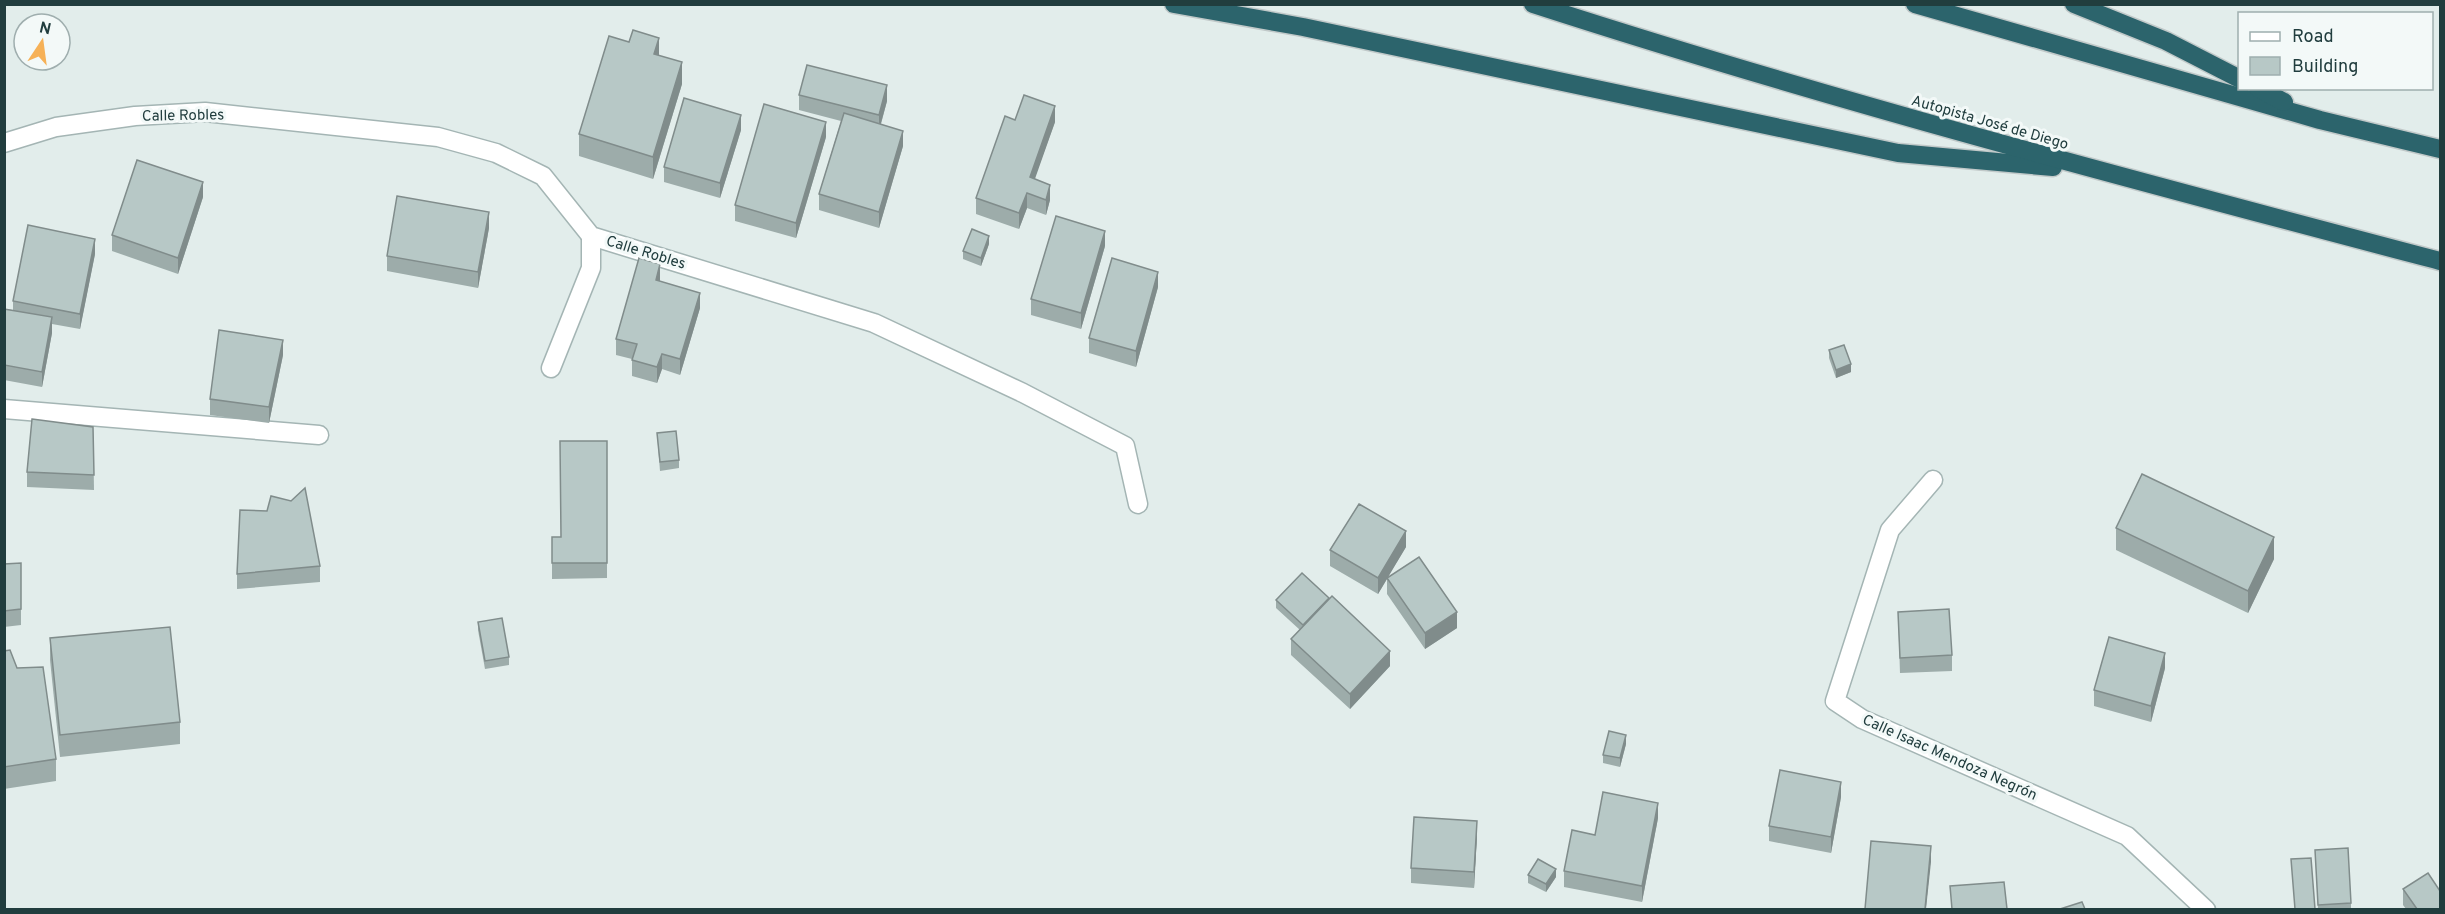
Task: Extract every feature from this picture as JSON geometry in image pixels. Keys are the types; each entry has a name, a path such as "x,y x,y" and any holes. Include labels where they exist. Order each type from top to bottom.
{"highway":[{"path":"1174,4 1303,27 1898,153 2100,171"},
{"name":"Autopista José de Diego","path":"1533,4 1793,84 2100,171 2440,261"},
{"path":"1915,4 2320,120 2440,149"},
{"path":"2074,4 2166,41 2238,78"},
{"path":"2262,90 2320,120"}],"street":[{"name":"Calle Robles","path":"4,143 56,127 135,116 205,112 438,137 496,153 543,176 591,236 874,323 1023,393 1125,446 1138,504"},
{"path":"551,368 591,268 591,236"},
{"path":"4,410 319,435"},
{"name":"Calle Isaac Mendoza Negrón","path":"1933,480 1890,530 1835,701 1862,719 2127,836 2206,909"}],"building":[{"path":"633,30 659,38 654,54 682,62 653,157 579,134 609,36 629,42"},
{"path":"807,65 887,85 879,115 799,95"},
{"path":"1024,95 1055,106 1030,177 1050,185 1046,200 1027,193 1019,213 976,198 1005,116 1015,120"},
{"path":"684,98 741,115 720,183 664,167"},
{"path":"764,104 826,122 796,223 735,205"},
{"path":"844,113 903,131 879,212 819,194"},
{"path":"137,160 203,182 178,258 112,235"},
{"path":"397,196 489,212 478,272 387,256"},
{"path":"1056,216 1105,231 1081,313 1031,299"},
{"path":"28,225 95,239 80,314 13,301"},
{"path":"972,229 989,236 981,258 963,251"},
{"path":"639,258 660,264 656,280 700,293 680,359 662,354 657,367 632,360 637,344 616,339"},
{"path":"1112,258 1158,272 1136,351 1089,338"},
{"path":"4,309 52,317 42,372 4,365"},
{"path":"219,330 283,340 269,407 210,399"},
{"path":"1844,345 1851,364 1836,370 1829,350"},
{"path":"32,419 93,427 94,475 27,472"},
{"path":"676,431 679,460 660,462 657,433"},
{"path":"560,441 607,441 607,563 552,563 552,537 561,537"},
{"path":"2142,474 2274,537 2248,591 2116,528"},
{"path":"305,488 320,566 237,574 240,510 267,511 271,496 291,501"},
{"path":"1359,504 1406,531 1378,578 1330,550"},
{"path":"1419,557 1457,612 1425,633 1387,578"},
{"path":"21,563 21,609 4,611 4,564"},
{"path":"1302,573 1329,598 1303,625 1276,600"},
{"path":"1332,596 1390,651 1350,694 1291,639"},
{"path":"1949,609 1952,655 1900,658 1898,612"},
{"path":"502,618 509,657 485,661 478,622"},
{"path":"170,627 180,722 60,735 50,638"},
{"path":"2109,637 2165,653 2151,706 2094,690"},
{"path":"10,650 17,668 43,667 56,759 4,767 4,651"},
{"path":"1609,731 1626,735 1620,758 1603,755"},
{"path":"1780,770 1841,782 1831,837 1769,826"},
{"path":"1603,792 1658,803 1642,886 1564,871 1572,830 1595,835"},
{"path":"1414,817 1477,821 1474,872 1411,868"},
{"path":"1871,841 1931,846 1925,909 1865,909"},
{"path":"2348,848 2351,903 2318,905 2315,850"},
{"path":"2311,858 2315,909 2295,909 2291,859"},
{"path":"1538,859 1556,869 1546,884 1528,875"},
{"path":"2428,873 2440,891 2440,909 2417,909 2403,889"},
{"path":"2004,882 2007,909 1952,909 1950,886"},
{"path":"2082,902 2085,909 2060,909"}]}
